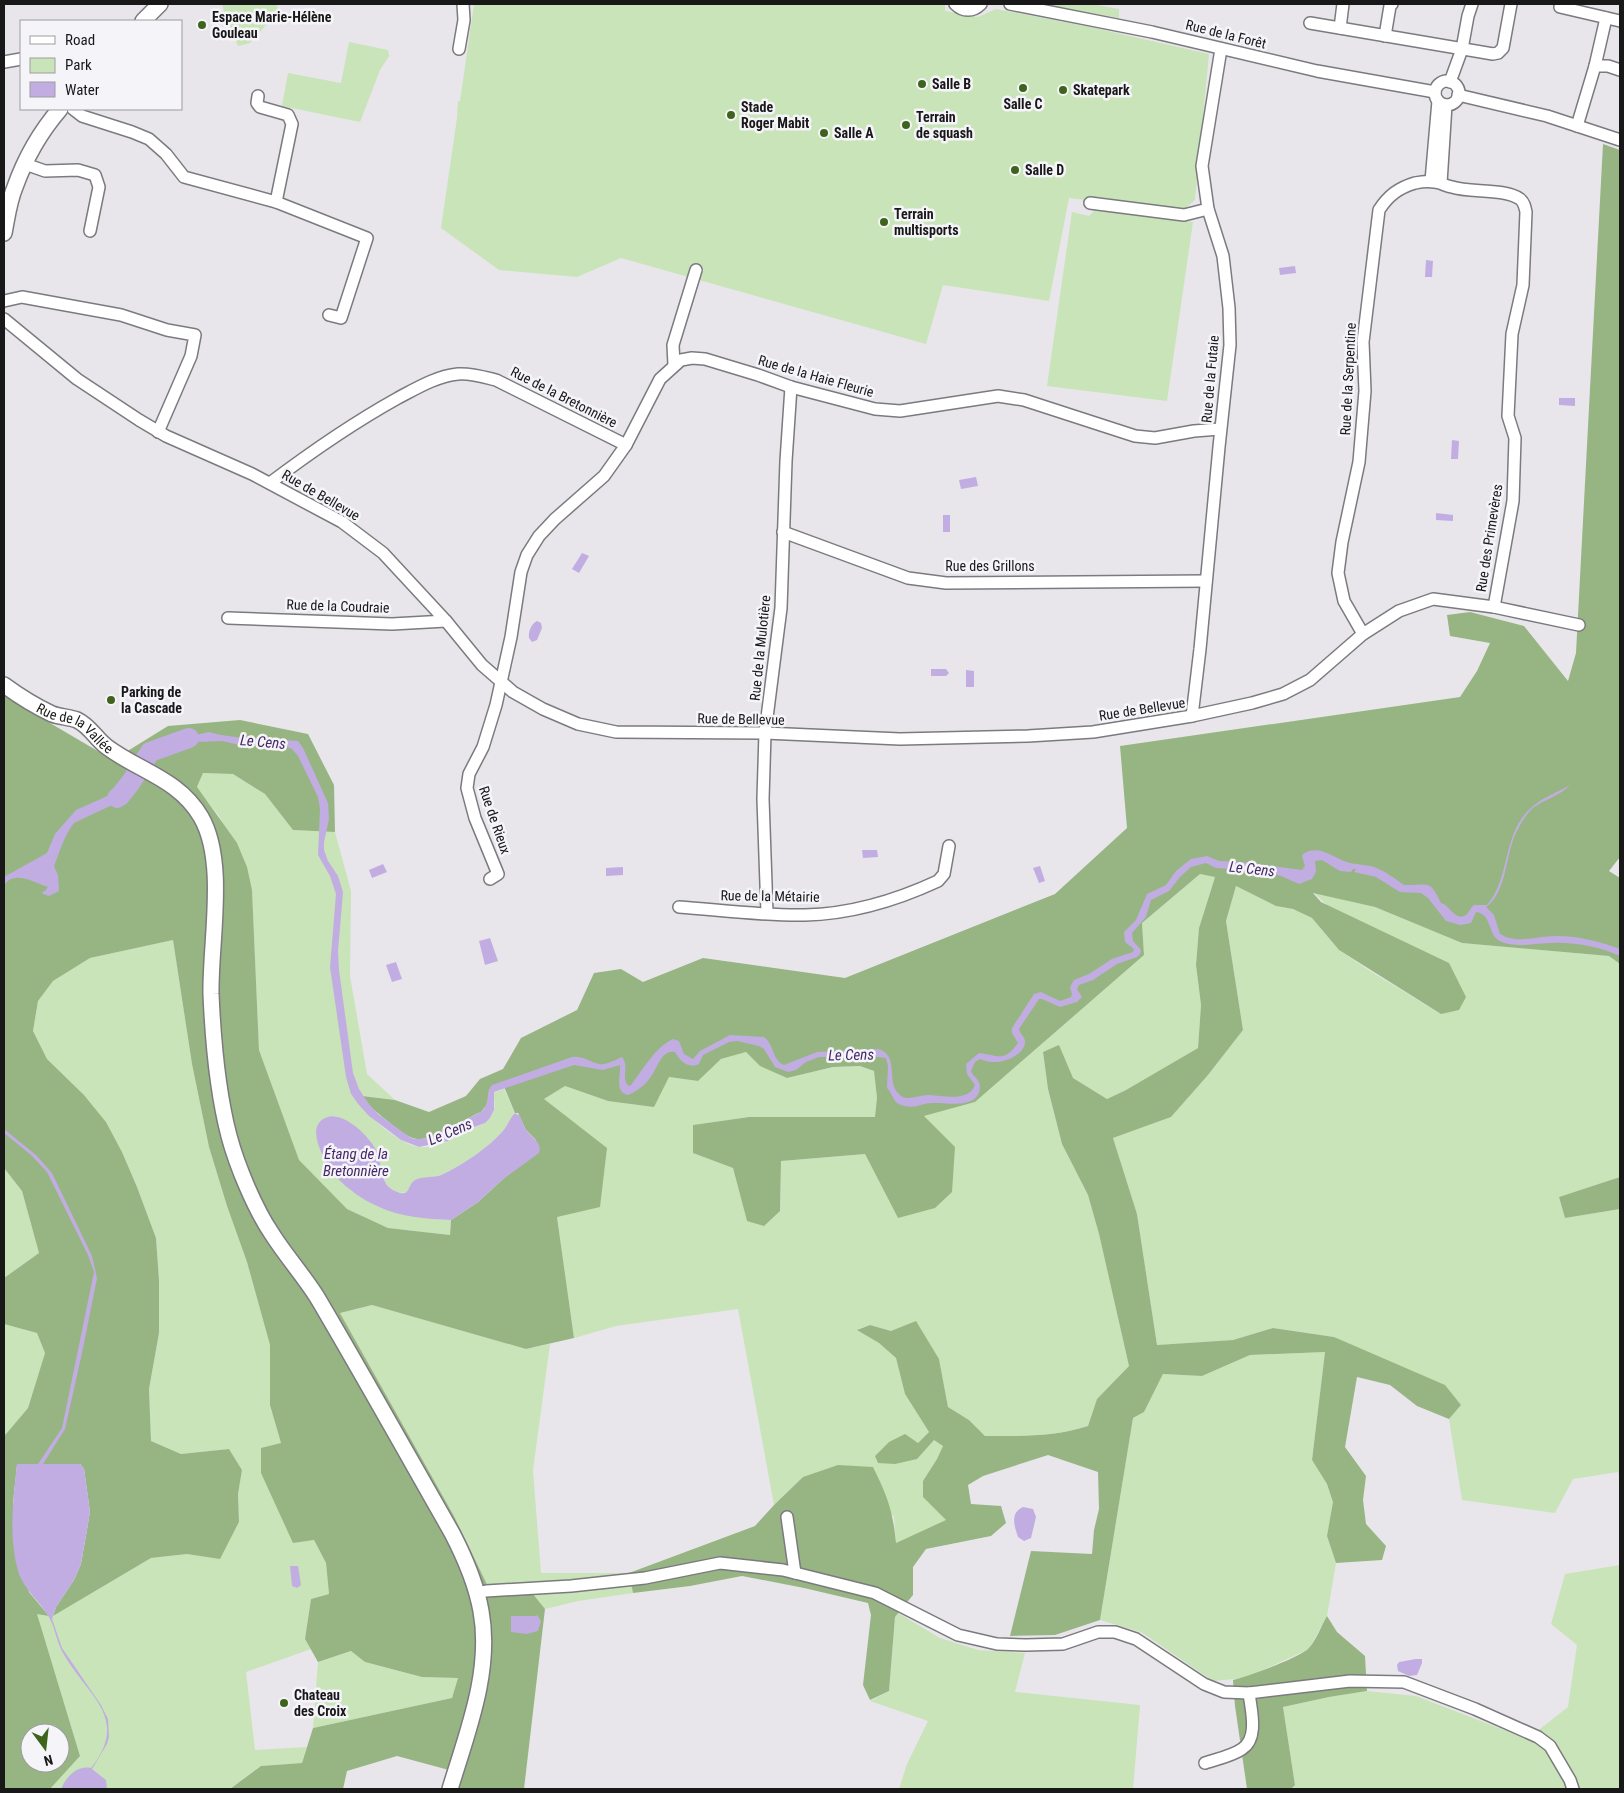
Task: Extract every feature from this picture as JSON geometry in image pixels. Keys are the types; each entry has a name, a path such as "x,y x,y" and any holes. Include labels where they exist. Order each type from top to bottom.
{"street":[{"path":"143,20 160,4"},
{"path":"458,49 464,20 463,4"},
{"path":"955,4 960,8 969,10 981,4"},
{"name":"Rue de la Forêt","path":"1010,4 1152,32 1439,99"},
{"path":"1340,28 1343,4"},
{"path":"1385,36 1390,6 1392,4"},
{"path":"1450,82 1462,49 1472,4"},
{"path":"1310,23 1493,54 1501,51 1511,4"},
{"path":"1560,7 1620,21"},
{"path":"1578,126 1606,18"},
{"name":"Rue de la Futaie","path":"1192,716 1230,345 1229,308 1223,256 1208,210 1202,166 1222,49"},
{"path":"4,62 20,59"},
{"path":"1595,66 1608,66 1620,70"},
{"path":"1436,182 1439,84 1450,82 1456,86 1458,95 1454,102 1439,99"},
{"path":"1458,95 1547,116 1620,140"},
{"path":"258,96 257,103 260,108 288,115 292,124 276,202"},
{"path":"4,233 14,188 48,123 59,110"},
{"path":"74,110 82,116 149,139 166,154 184,177 276,202 367,238 341,318 329,316"},
{"path":"25,164 45,170 78,170 95,175 100,187 90,231"},
{"name":"Rue des Primevères","path":"1436,182 1452,188 1511,195 1520,199 1526,212 1523,285 1512,334 1508,416 1515,438 1513,501 1494,607"},
{"name":"Rue de la Serpentine","path":"1363,634 1344,601 1338,573 1342,542 1359,462 1365,391 1363,342 1379,210 1386,199 1398,190 1416,183 1436,182"},
{"path":"1090,203 1184,215 1208,210"},
{"path":"626,445 660,379 674,365 673,345 696,270"},
{"path":"4,301 22,297 120,314 167,330 195,335 190,356 158,432"},
{"name":"Rue de Bellevue","path":"4,319 76,379 158,432 270,483 342,522 383,553 446,621 482,664 513,692 543,709 578,724 616,732 765,733 900,739 1028,736 1094,732 1192,716 1283,694 1310,680 1363,634 1400,611 1433,599 1494,607 1579,625"},
{"name":"Rue de la Haie Fleurie","path":"674,365 681,360 704,358 791,387 874,409 900,411 998,396 1024,400 1135,436 1155,438 1194,431 1220,429"},
{"name":"Rue de la Bretonnière","path":"270,483 370,414 421,386 444,377 459,374 496,380 626,445 604,476 555,519 539,536 528,555 521,572 502,682"},
{"name":"Rue de la Mulotière","path":"767,913 763,799 765,733 780,608 791,387"},
{"name":"Rue des Grillons","path":"783,532 908,578 946,582 1206,582"},
{"name":"Rue de la Coudraie","path":"228,618 392,624 446,621"},
{"name":"Rue de Rieux","path":"490,879 498,874 475,818 466,788 469,774 483,747 502,682"},
{"name":"Rue de la Vallée","path":"4,685 22,698 54,715 77,720 88,727 106,747 173,786 193,805 201,816 210,837 215,898 211,992 216,1070 230,1136 244,1177 271,1232 315,1294 452,1532 468,1565 477,1593 483,1639 481,1674 472,1716 450,1789"},
{"name":"Rue de la Métairie","path":"679,907 806,915 848,910 885,902 938,881 944,874 949,846"},
{"path":"787,1517 796,1573"},
{"path":"477,1593 645,1578 720,1563 783,1570 875,1593 958,1635 997,1644 1063,1644 1098,1632 1115,1632 1136,1639 1204,1684 1224,1692 1249,1693 1350,1681 1404,1682 1475,1709 1538,1738 1550,1746 1570,1780 1573,1789"},
{"path":"1205,1763 1243,1749 1252,1738 1249,1693"}],"green space":[{"path":"222,4 277,4 278,10 250,43 238,46"},
{"path":"474,4 945,4 945,11 978,17 996,9 1090,27 1209,54 1195,200 1182,211 1069,198 1049,301 943,285 926,344 621,258 577,277 499,270 441,228 458,101 460,101"},
{"path":"1041,4 1092,4 1119,9 1119,18"},
{"path":"349,42 388,50 389,56 380,70 360,122 282,106 288,73 341,83"},
{"path":"1603,144 1620,150 1620,857 1609,871 1620,878 1620,964 1609,956 1462,943 1375,907 1313,893 1321,902 1449,963 1466,997 1459,1010 1441,1014 1339,950 1312,918 1293,909 1276,906 1236,886 1226,921 1243,1030 1208,1075 1171,1117 1113,1138 1137,1214 1157,1345 1233,1340 1273,1328 1334,1337 1445,1385 1461,1405 1449,1419 1417,1406 1390,1385 1357,1377 1345,1447 1366,1476 1363,1500 1366,1524 1386,1546 1382,1560 1336,1563 1327,1536 1333,1502 1327,1484 1312,1460 1325,1352 1250,1355 1202,1376 1163,1374 1144,1412 1133,1418 1100,1620 1055,1635 1010,1636 1031,1551 1092,1554 1094,1530 1099,1509 1098,1472 1048,1455 983,1476 968,1485 971,1504 1001,1506 1006,1523 991,1536 926,1549 913,1567 913,1595 895,1617 889,1691 870,1700 863,1685 871,1615 868,1603 742,1576 690,1586 633,1593 629,1573 755,1526 803,1477 838,1465 873,1467 889,1504 896,1543 946,1520 923,1497 923,1481 943,1446 934,1440 917,1459 895,1464 878,1463 875,1456 889,1442 905,1434 918,1443 929,1432 905,1394 896,1358 879,1343 857,1330 870,1325 891,1331 916,1321 939,1359 948,1407 969,1420 985,1436 1050,1434 1088,1426 1097,1399 1129,1366 1099,1234 1088,1195 1062,1144 1048,1089 1043,1052 1059,1045 1073,1078 1107,1099 1198,1048 1201,1005 1196,965 1199,928 1215,877 1200,874 1142,923 1144,955 975,1102 924,1116 955,1147 952,1192 935,1208 898,1218 865,1154 781,1161 780,1211 764,1226 747,1221 733,1168 693,1153 693,1125 749,1117 875,1117 877,1098 874,1071 860,1066 833,1067 787,1078 760,1066 746,1052 721,1059 698,1081 669,1077 654,1107 608,1101 565,1086 544,1099 607,1148 600,1207 557,1217 574,1338 526,1349 372,1305 340,1313 454,1516 493,1597 532,1593 545,1609 524,1789 455,1789 460,1773 397,1756 347,1771 343,1789 230,1789 261,1766 302,1763 313,1728 452,1698 458,1678 422,1677 365,1662 351,1651 318,1662 305,1639 311,1599 329,1594 326,1563 314,1540 293,1543 261,1473 261,1448 281,1443 270,1405 270,1345 247,1262 209,1147 192,1064 173,940 90,958 53,981 38,1001 33,1031 47,1059 84,1095 106,1122 122,1152 156,1238 159,1280 159,1333 149,1389 151,1441 181,1454 229,1449 242,1470 238,1494 239,1522 220,1559 187,1554 151,1558 53,1616 56,1607 74,1580 81,1564 90,1512 84,1469 80,1464 17,1465 13,1503 29,1592 49,1616 37,1614 80,1756 70,1767 70,1723 20,1723 20,1773 65,1773 50,1789 4,1789 4,1435 28,1408 45,1353 37,1333 4,1324 4,1278 39,1253 22,1191 4,1168 4,696 113,760 168,726 240,720 308,734 334,785 335,832 293,830 265,794 233,774 203,773 197,787 237,843 247,867 252,890 259,1050 299,1160 347,1209 388,1228 450,1235 451,1220 478,1202 516,1169 536,1140 526,1130 518,1113 515,1113 502,1082 481,1112 423,1139 406,1135 399,1130 375,1111 363,1096 395,1100 429,1112 466,1096 480,1079 503,1069 521,1038 577,1010 594,973 621,969 643,982 703,958 845,978 1055,894 1127,828 1120,746 1460,697 1477,671 1490,643 1450,636 1447,615 1470,612 1524,626 1568,681 1576,653"},
{"path":"1097,208 1193,222 1167,401 1047,386 1072,212 1089,216"},
{"path":"203,773 233,774 265,794 293,830 335,832 351,891 350,976 367,1074 395,1100 352,1094 372,1118 402,1141 420,1147 427,1147 447,1141 487,1121 494,1109 493,1093 504,1089 515,1113 504,1130 489,1144 456,1167 437,1176 416,1180 405,1193 389,1187 384,1179 378,1155 373,1146 336,1116 326,1118 316,1133 319,1146 326,1161 340,1180 353,1191 367,1201 398,1213 415,1217 451,1220 450,1235 388,1228 347,1209 299,1161 259,1050 252,890 219,816 197,788"},
{"path":"1200,874 1215,876 1199,928 1196,965 1201,1005 1198,1048 1107,1099 1073,1078 1059,1046 1043,1053 1048,1089 1062,1144 1088,1195 1099,1234 1129,1366 1097,1399 1088,1426 1050,1434 985,1436 969,1420 948,1407 939,1359 891,1331 870,1325 858,1329 879,1343 896,1358 905,1394 929,1432 918,1443 875,1456 934,1440 943,1446 923,1481 947,1520 896,1543 894,1516 803,1477 774,1505 738,1309 616,1326 574,1338 557,1217 544,1099 565,1086 608,1101 669,1077 698,1081 721,1059 746,1052 760,1066 787,1078 833,1067 860,1066 874,1071 877,1098 876,1117 749,1117 693,1125 693,1153 733,1168 747,1221 780,1211 781,1161 865,1154 898,1218 924,1116 975,1102 1144,955 1142,923"},
{"path":"1236,886 1276,906 1293,909 1312,918 1339,950 1441,1014 1313,892 1375,907 1462,943 1609,956 1620,964 1620,1177 1559,1197 1565,1218 1620,1209 1620,1481 1618,1472 1573,1479 1555,1513 1462,1500 1449,1419 1461,1405 1334,1337 1273,1328 1233,1340 1157,1345 1137,1214 1113,1138 1171,1117 1208,1075 1243,1030 1226,921"},
{"path":"173,940 192,1064 209,1147 247,1262 270,1345 270,1405 281,1443 293,1543 314,1540 326,1563 329,1594 311,1599 305,1639 311,1649 246,1672 255,1750 307,1747 302,1763 261,1766 230,1789 50,1789 65,1773 70,1773 70,1767 80,1756 36,1613 53,1616 151,1558 187,1554 220,1558 239,1522 238,1494 242,1470 229,1449 181,1454 151,1441 149,1389 159,1333 159,1280 156,1238 122,1152 106,1122 84,1095 47,1059 33,1031 38,1001 53,981 90,958"},
{"path":"4,1168 22,1191 39,1253 4,1278"},
{"path":"1620,1177 1620,1209 1565,1218 1559,1197"},
{"path":"372,1305 526,1349 550,1344 533,1470 541,1573 629,1573 633,1593 578,1601 545,1609 531,1593 493,1598 454,1516 340,1313"},
{"path":"4,1324 37,1333 45,1353 28,1408 4,1435"},
{"path":"1325,1352 1312,1460 1327,1484 1334,1502 1327,1536 1336,1563 1327,1616 1309,1649 1245,1678 1213,1681 1141,1632 1100,1620 1133,1418 1144,1412 1163,1374 1202,1376 1250,1355"},
{"path":"1620,1565 1620,1789 1291,1789 1295,1785 1283,1707 1329,1697 1367,1691 1416,1696 1527,1739 1568,1707 1577,1645 1551,1624 1565,1574"},
{"path":"898,1613 940,1638 978,1650 1025,1653 1015,1692 1140,1705 1133,1789 899,1789 907,1764 928,1721 870,1701 889,1691 895,1617"},
{"path":"1327,1616 1337,1632 1365,1656 1367,1691 1283,1707 1295,1785 1291,1789 1247,1789 1233,1680 1273,1666 1304,1652 1314,1641"},
{"path":"352,1651 365,1662 422,1677 458,1678 452,1698 313,1728 318,1662"}],"water":[{"path":"1426,260 1433,261 1432,277 1425,277"},
{"path":"1295,266 1296,273 1280,275 1279,268"},
{"path":"1559,398 1575,398 1575,406 1559,405"},
{"path":"1452,440 1459,441 1458,459 1451,459"},
{"path":"976,477 978,486 961,489 959,480"},
{"path":"1436,513 1453,515 1453,521 1436,520"},
{"path":"943,515 950,515 950,532 943,532"},
{"path":"582,553 589,556 579,573 572,569"},
{"path":"537,621 541,623 542,628 537,640 532,642 529,638 530,631 533,624"},
{"path":"931,669 946,669 949,673 946,676 931,676"},
{"path":"966,670 974,671 974,687 966,687"},
{"name":"Le Cens","path":"209,732 241,738 298,741 303,748 328,803 329,819 324,850 328,861 338,876 343,892 338,951 339,970 353,1073 359,1089 378,1114 411,1138 417,1139 428,1138 481,1112 486,1105 488,1092 492,1085 572,1057 579,1057 602,1064 622,1057 625,1064 625,1080 629,1086 655,1053 673,1039 679,1041 684,1054 693,1059 700,1051 730,1035 764,1037 770,1044 777,1060 784,1065 817,1052 878,1049 888,1056 891,1062 894,1087 901,1096 908,1098 926,1095 962,1096 972,1090 975,1085 967,1074 966,1064 979,1053 996,1056 1005,1055 1018,1043 1012,1033 1012,1028 1034,994 1041,992 1060,1001 1071,997 1070,987 1074,980 1089,974 1112,959 1133,952 1134,949 1125,942 1124,932 1136,920 1147,894 1166,885 1176,871 1191,859 1207,856 1219,861 1302,870 1305,866 1303,854 1314,850 1325,852 1350,863 1371,866 1404,885 1427,885 1434,890 1441,903 1456,915 1462,917 1474,905 1487,905 1495,894 1515,830 1522,818 1539,802 1570,785 1562,792 1534,807 1525,817 1514,838 1498,892 1486,907 1494,915 1500,934 1507,937 1514,939 1551,936 1582,938 1620,949 1620,956 1579,944 1508,944 1497,939 1488,921 1481,914 1476,912 1471,923 1460,925 1446,921 1428,898 1421,893 1400,892 1376,877 1354,872 1356,869 1353,869 1351,872 1340,871 1322,860 1315,861 1316,872 1312,879 1299,884 1281,876 1259,870 1216,868 1206,863 1191,867 1169,891 1151,900 1146,917 1132,933 1133,941 1141,950 1137,957 1117,964 1093,980 1079,985 1077,989 1082,997 1077,1002 1060,1007 1039,999 1019,1029 1025,1041 1021,1052 1012,1058 1002,1061 990,1062 980,1059 975,1062 971,1071 979,1082 980,1087 975,1099 969,1102 955,1104 930,1103 911,1107 898,1104 887,1088 888,1066 886,1058 819,1057 806,1062 796,1070 788,1072 775,1067 764,1049 737,1041 729,1042 703,1055 699,1064 691,1066 679,1058 675,1052 670,1052 663,1057 646,1083 628,1095 620,1087 620,1065 603,1070 574,1065 494,1092 494,1110 485,1123 459,1133 448,1141 419,1147 401,1140 369,1116 351,1094 346,1077 330,967 336,894 330,876 318,855 320,809 318,797 298,756 292,749 285,746 244,746 222,741 199,742 186,744 166,752 163,744"},
{"path":"157,747 160,753 150,758 143,752 147,748"},
{"path":"133,776 137,779 135,790 129,797 74,823 62,844 54,866 58,875 59,891 49,896 43,894 42,892 48,887 24,878 13,878 4,885 4,877 47,853 55,834 76,810 112,794"},
{"path":"862,850 877,850 878,857 863,858"},
{"path":"383,864 387,872 372,878 369,870"},
{"path":"1040,866 1045,881 1039,883 1033,868"},
{"path":"623,867 623,875 606,876 606,868"},
{"path":"490,938 498,961 485,965 479,941"},
{"path":"396,962 402,979 392,982 386,965"},
{"name":"Étang de la Bretonnière","path":"515,1113 520,1116 527,1131 538,1142 539,1153 503,1179 478,1202 451,1220 394,1213 361,1197 337,1178 323,1155 316,1136 320,1121 328,1117 342,1118 357,1127 374,1146 386,1183 399,1193 406,1193 415,1180 441,1175 474,1156 502,1132"},
{"path":"4,1129 36,1155 52,1173 92,1256 97,1278 65,1429 43,1464 80,1464 84,1469 90,1512 81,1564 74,1580 56,1607 52,1619 62,1648 101,1705 108,1719 109,1737 107,1744 92,1769 106,1780 107,1789 61,1789 66,1780 77,1770 91,1768 102,1750 107,1735 106,1721 101,1707 63,1653 50,1618 28,1590 19,1574 12,1533 17,1464 38,1464 62,1428 94,1272 88,1255 47,1172 31,1155 4,1133"},
{"path":"1023,1507 1033,1509 1036,1517 1031,1538 1024,1541 1018,1537 1014,1520 1016,1513"},
{"path":"290,1566 298,1566 301,1585 297,1588 292,1586"},
{"path":"537,1615 541,1621 538,1631 527,1634 511,1632 511,1616"},
{"path":"1422,1659 1417,1675 1409,1676 1398,1671 1397,1665 1399,1662"}],"waterway":[{"name":"Le Cens","path":"117,798 131,782 150,752 189,738"}],"place":[{"name":"Espace Marie-Hélène Gouleau","path":"202,25"},
{"name":"Salle B","path":"922,84"},
{"name":"Salle C","path":"1023,88"},
{"name":"Skatepark","path":"1063,90"},
{"name":"Stade Roger Mabit","path":"731,115"},
{"name":"Terrain de squash","path":"906,125"},
{"name":"Salle A","path":"824,133"},
{"name":"Salle D","path":"1015,170"},
{"name":"Terrain multisports","path":"884,222"},
{"name":"Parking de la Cascade","path":"111,700"},
{"name":"Chateau des Croix","path":"284,1703"}]}
